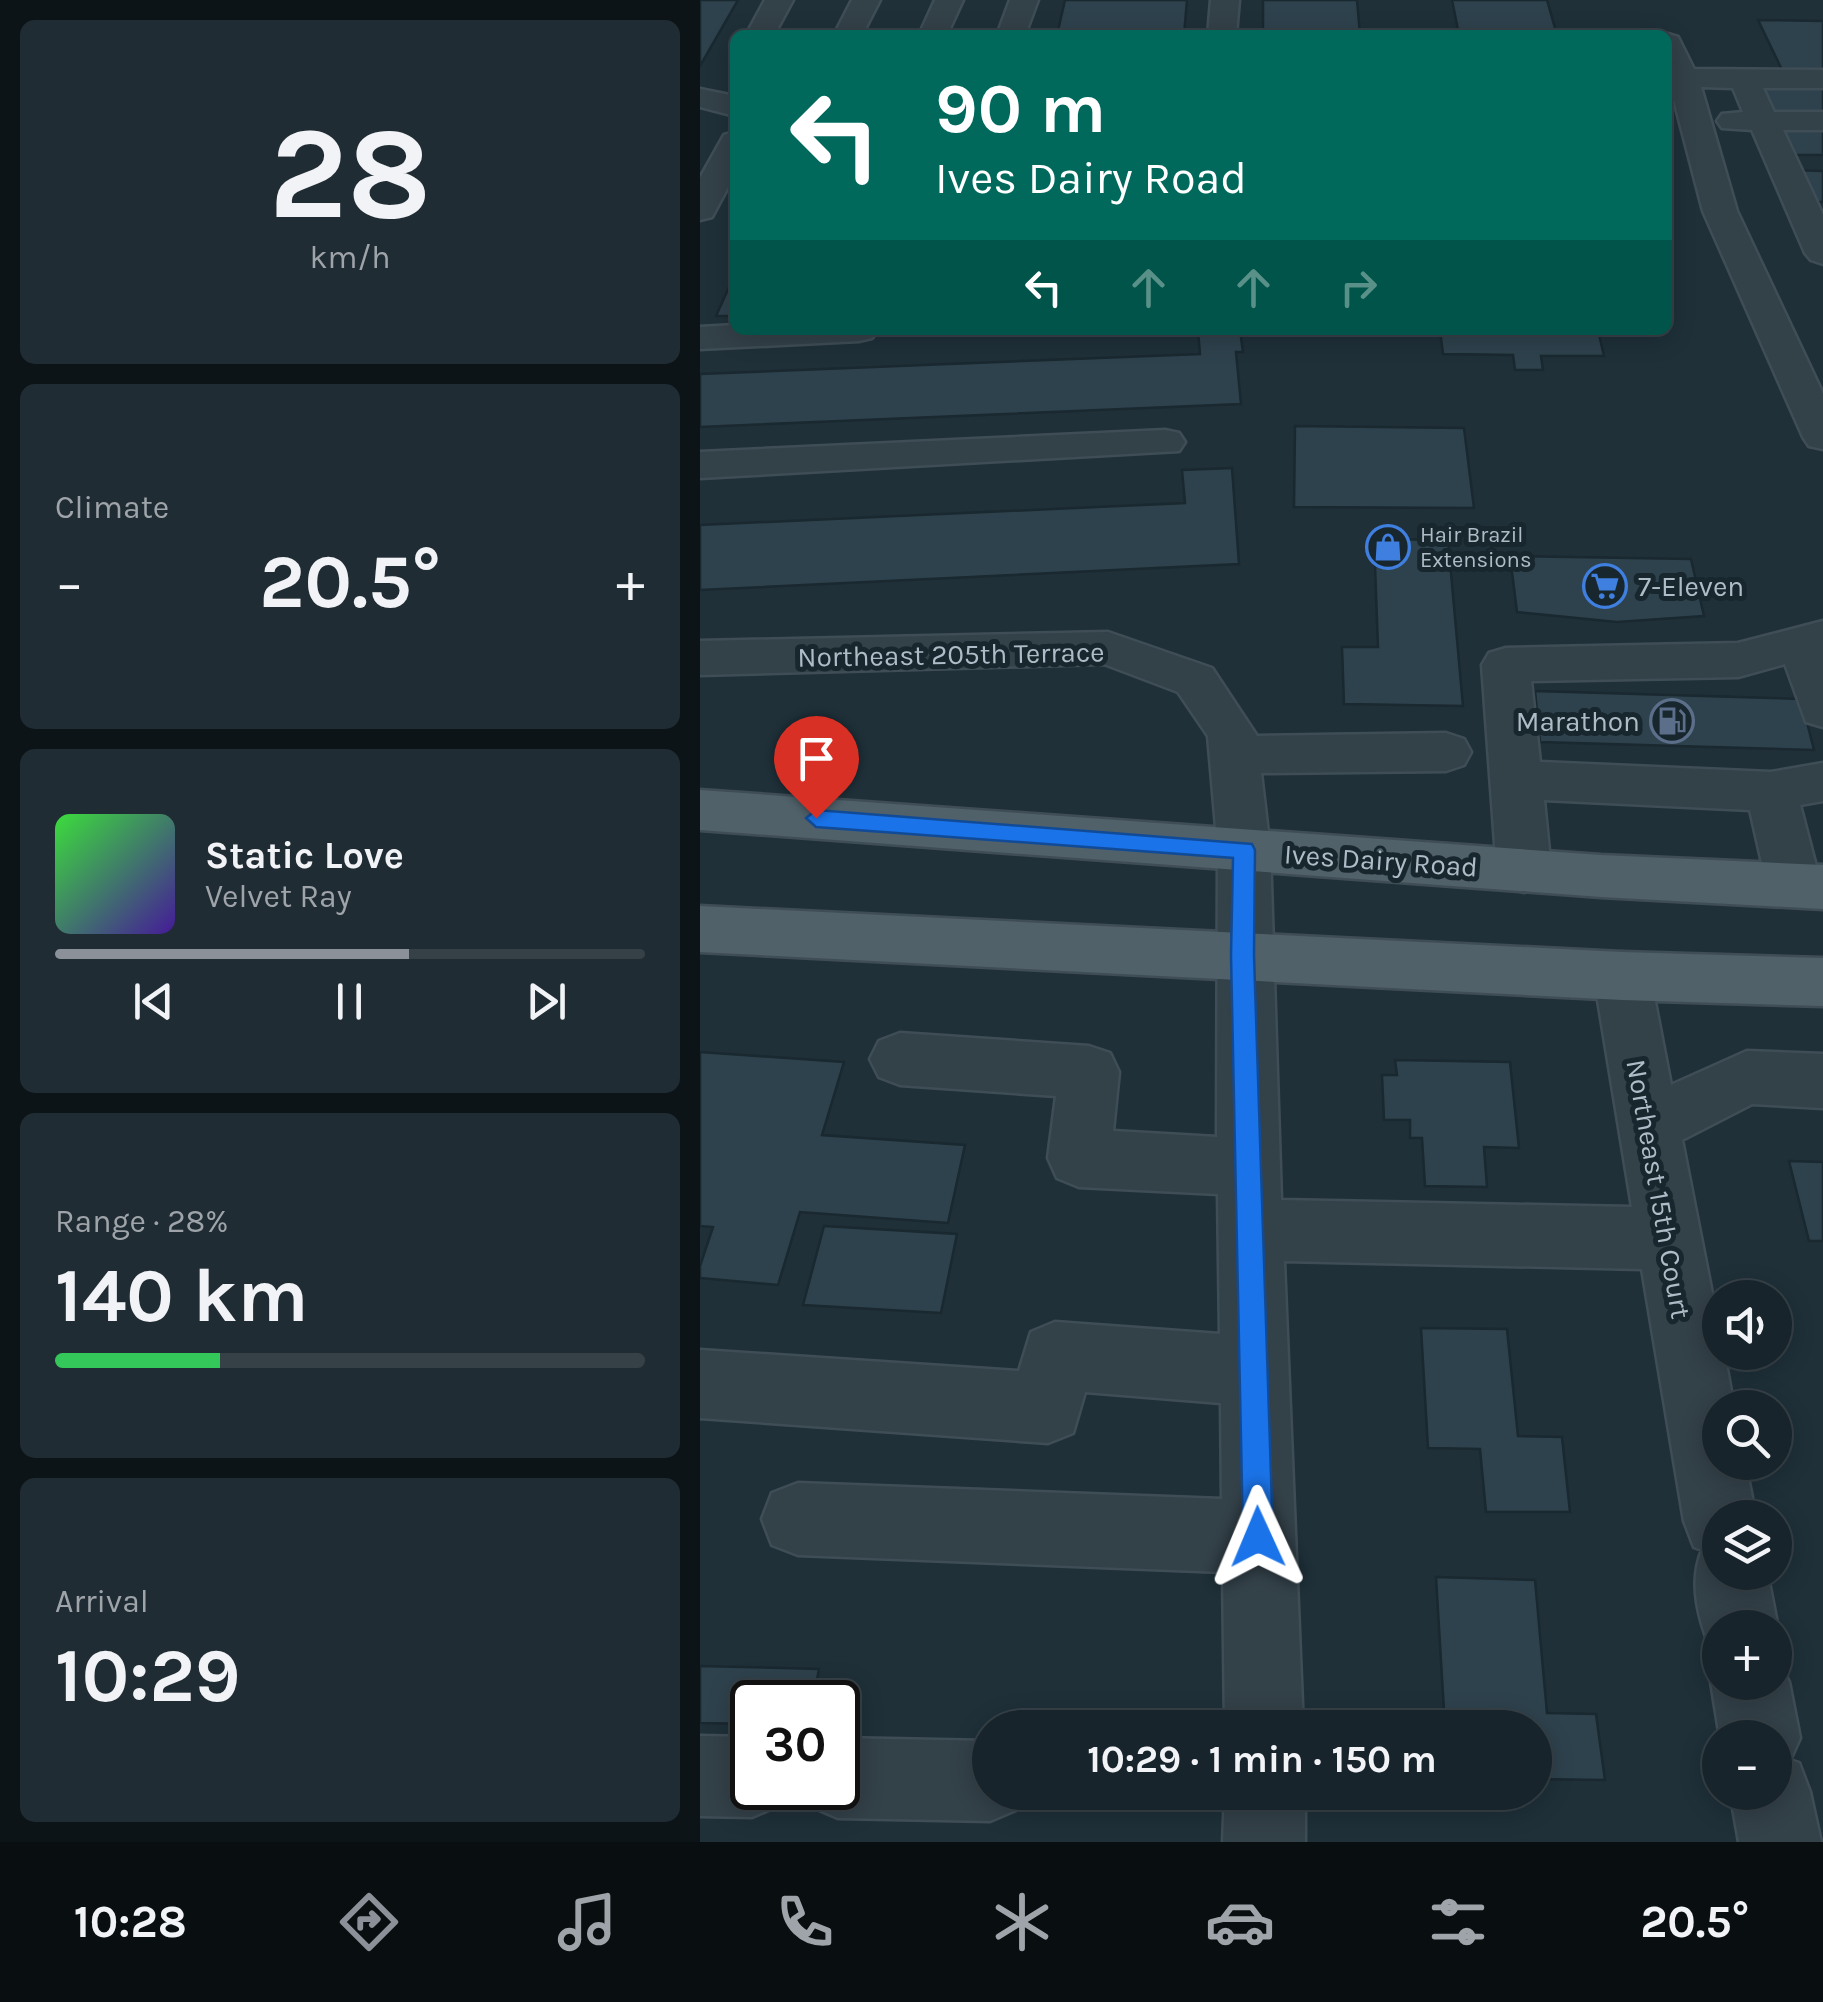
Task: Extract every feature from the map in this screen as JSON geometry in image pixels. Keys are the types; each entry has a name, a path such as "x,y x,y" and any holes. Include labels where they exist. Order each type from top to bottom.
{"main road":[{"name":"Ives Dairy Road","path":"700,810 1524,871 1808,886"},
{"path":"700,928 1622,976 1823,982"}],"street":[{"path":"763,30 780,0"},
{"path":"851,30 866,0"},
{"path":"935,30 949,0"},
{"path":"1013,30 1024,0"},
{"path":"1222,30 1225,0"},
{"path":"1672,62 1707,164 1774,211 1791,259"},
{"path":"1683,95 1744,79 1823,80"},
{"path":"1744,79 1782,164 1774,211 1791,259 1822,434"},
{"path":"1683,95 1763,121 1823,121"},
{"path":"720,156 701,209 730,206"},
{"path":"1707,164 1823,165"},
{"path":"700,338 760,335"},
{"path":"700,465 1165,442"},
{"path":"1524,871 1506,665 1738,660 1813,640 1823,709"},
{"name":"Northeast 205th Terrace","path":"700,658 1108,648 1195,680 1232,733 1244,850 1243,955 1263,1710"},
{"path":"1234,756 1446,752"},
{"path":"1517,780 1771,791 1823,782"},
{"path":"1771,791 1808,886"},
{"name":"Northeast 15th Court","path":"1622,976 1716,1500"},
{"path":"900,1060 1089,1072 1078,1158 1250,1199 1668,1239"},
{"path":"1647,1127 1747,1077 1823,1081"},
{"path":"700,1384 1048,1408 1055,1356 1254,1371"},
{"path":"798,1519 1258,1537"},
{"path":"700,1776 730,1777"},
{"path":"860,1778 972,1781"},
{"path":"1264,1842 1265,1810"},
{"path":"1774,1810 1780,1842"}],"building":[{"path":"700,0 738,0 700,66"},
{"path":"1065,0 1187,0 1184,30 1058,30"},
{"path":"1263,0 1357,0 1360,30 1263,30"},
{"path":"1452,0 1547,0 1556,30 1458,30"},
{"path":"1758,20 1823,21 1823,74 1784,74"},
{"path":"1750,86 1823,87 1823,113 1762,113"},
{"path":"1769,126 1823,127 1823,155 1782,155"},
{"path":"1792,170 1823,171 1823,202 1806,202"},
{"path":"730,285 730,316 716,316"},
{"path":"1198,335 1241,335 1243,352 1236,352 1241,404 700,427 700,374 1200,354"},
{"path":"1441,335 1599,335 1604,356 1541,356 1543,370 1515,370 1513,355 1443,354"},
{"path":"1295,426 1464,428 1474,508 1294,507"},
{"path":"1232,468 1239,564 700,590 700,525 1185,503 1182,470"},
{"path":"1374,539 1448,540 1463,706 1344,704 1342,647 1378,647"},
{"name":"7-Eleven","path":"1510,556 1691,559 1704,616 1617,622 1517,612"},
{"name":"Marathon","path":"1535,691 1801,699 1814,750 1540,742"},
{"path":"700,1052 844,1062 822,1135 965,1145 948,1223 800,1212 778,1285 700,1278 713,1227 700,1226"},
{"path":"1395,1060 1510,1062 1519,1148 1484,1147 1487,1187 1425,1186 1422,1138 1410,1138 1410,1120 1384,1120 1382,1075 1397,1075"},
{"path":"1789,1161 1823,1162 1823,1241 1809,1241"},
{"path":"824,1226 957,1234 941,1313 803,1305"},
{"path":"1421,1328 1507,1329 1518,1436 1562,1437 1570,1512 1486,1512 1480,1449 1428,1448"},
{"path":"1436,1577 1535,1580 1547,1710 1444,1710"},
{"path":"700,1666 819,1669 817,1680 730,1680 730,1724 700,1723"},
{"path":"1552,1713 1596,1714 1605,1780 1552,1779"}],"place":[{"name":"Hair Brazil Extensions","path":"1388,547"},
{"name":"7-Eleven","path":"1605,586"},
{"name":"Marathon","path":"1672,721"}],"route":[{"path":"816,818 1244,850 1243,955 1258,1537"}]}
